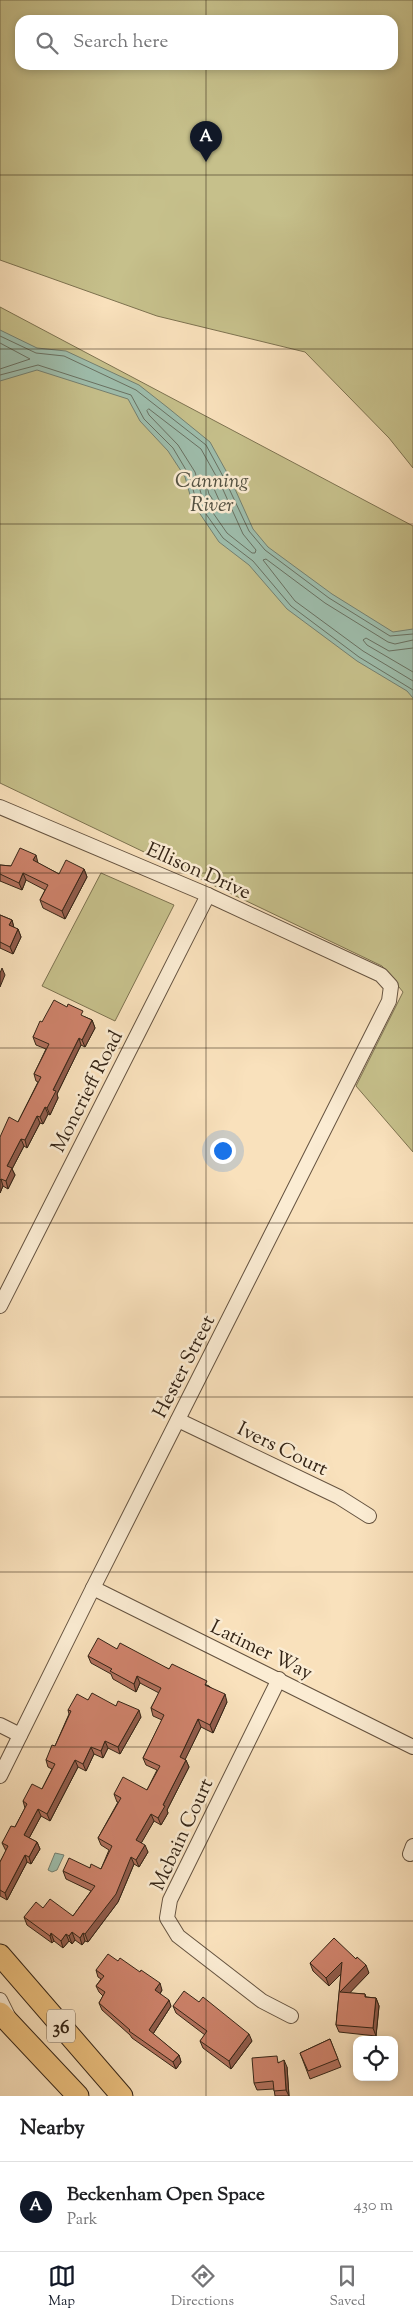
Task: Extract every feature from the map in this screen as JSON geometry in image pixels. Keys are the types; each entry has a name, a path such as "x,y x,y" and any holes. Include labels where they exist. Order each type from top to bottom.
{"main road":[{"name":"36","path":"0,1955 122,2096"},
{"name":"36","path":"7,2020 78,2096"}],"street":[{"name":"Ellison Drive","path":"0,807 208,895 381,975"},
{"name":"Moncrieff Road","path":"0,1306 208,895"},
{"name":"Hester Street","path":"0,1776 389,1001 390,986 381,975"},
{"name":"Ivers Court","path":"178,1420 339,1497 369,1516"},
{"name":"Latimer Way","path":"93,1588 413,1747"},
{"name":"Mcbain Court","path":"279,1679 170,1900 167,1918 178,1936 262,2001 291,2016"},
{"path":"0,1725 20,1735"},
{"path":"0,2000 7,2020"}],"shaded area":[{"path":"0,0 413,0 413,468 389,438 305,352 157,316 0,260"},
{"path":"0,307 413,526 413,1152 356,1086 403,992 382,966 0,783"},
{"path":"101,873 174,905 115,1021 42,986"}],"water":[{"name":"Canning River","path":"0,330 37,348 66,351 139,385 210,442 230,478 253,529 268,547 332,594 393,632 413,629 413,698 407,691 357,661 287,609 249,565 219,542 192,502 185,477 168,451 140,421 128,399 37,370 0,381"},
{"path":"55,1853 64,1855 57,1870 52,1872 48,1870"}],"building":[{"path":"20,848 36,855 33,860 59,874 66,860 84,869 62,911 40,900 48,885 23,873 19,883 0,874 0,865 11,866"},
{"path":"0,915 12,920 9,925 18,929 10,947 0,942"},
{"path":"54,1000 67,1007 68,1004 83,1011 81,1015 92,1020 82,1040 79,1038 53,1090 56,1091 47,1108 45,1107 40,1117 37,1116 25,1140 21,1139 7,1166 12,1168 6,1181 0,1180 0,1137 9,1117 18,1122 41,1077 34,1074 49,1044 33,1037 40,1021 42,1022"},
{"path":"98,1638 117,1649 120,1643 169,1669 172,1664 207,1681 205,1685 225,1694 210,1725 198,1719 180,1757 186,1760 163,1805 165,1806 158,1818 151,1814 136,1840 145,1845 136,1860 131,1857 116,1894 85,1934 83,1933 80,1938 72,1932 69,1936 66,1934 61,1941 51,1933 50,1936 24,1917 36,1902 43,1908 50,1899 73,1916 95,1886 63,1871 69,1858 90,1868 91,1864 101,1869 112,1846 98,1838 121,1798 114,1794 123,1777 147,1790 160,1766 143,1758 164,1715 151,1708 161,1688 137,1676 134,1684 88,1656"},
{"path":"92,1693 116,1706 118,1701 139,1710 118,1747 105,1741 101,1751 91,1747 83,1764 75,1760 47,1814 38,1809 24,1835 37,1842 29,1857 25,1855 5,1893 0,1890 0,1862 8,1846 2,1843 11,1826 15,1827 27,1804 23,1801 32,1784 42,1789 55,1764 46,1760 52,1745 55,1746 71,1711 68,1710 77,1694 88,1700"},
{"path":"334,1938 356,1959 357,1957 366,1965 340,1992 365,1994 365,1997 376,1998 373,2028 336,2025 342,1962 326,1978 310,1963"},
{"path":"108,1954 118,1961 120,1958 160,1983 155,1990 169,2000 149,2030 179,2055 173,2062 129,2031 99,2003 105,1992 96,1986 104,1976 96,1970"},
{"path":"184,1991 199,2002 203,1997 249,2034 229,2061 200,2041 207,2031 173,2006"},
{"path":"330,2039 338,2059 308,2071 300,2053"},
{"path":"277,2056 278,2063 284,2060 286,2090 274,2091 273,2081 254,2083 252,2058"}],"place":[{"name":"Beckenham Open Space","path":"206,162"}]}
